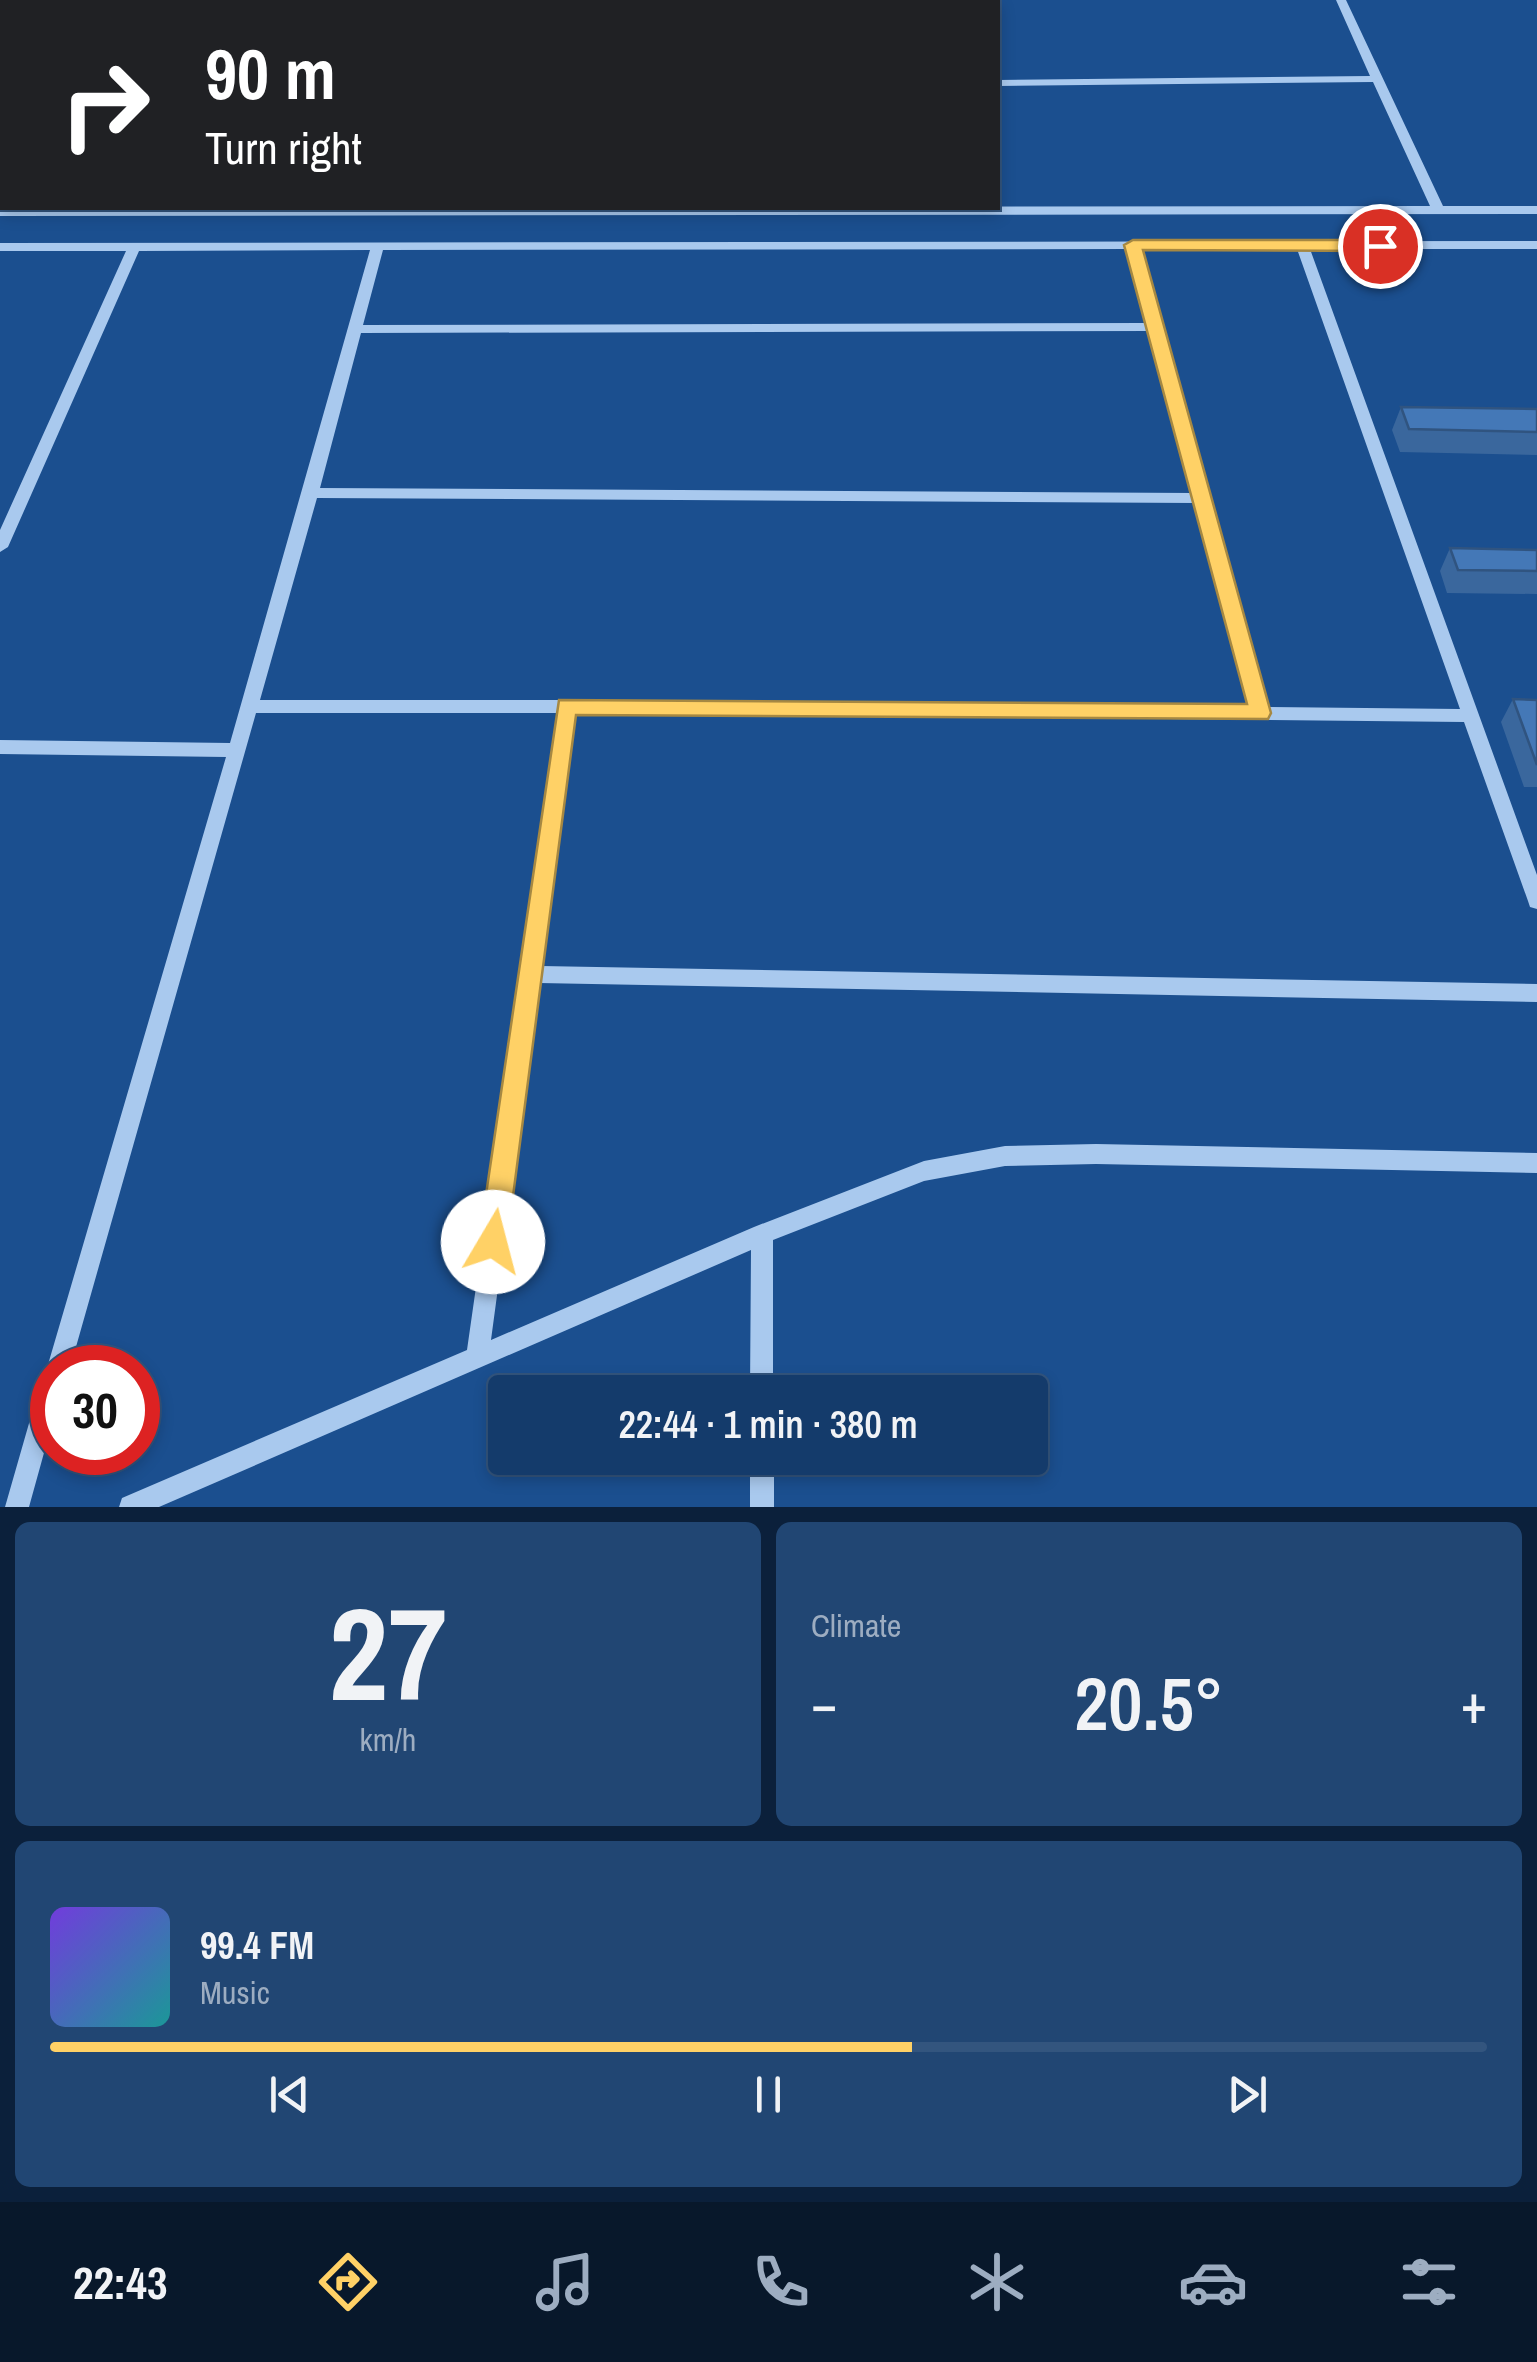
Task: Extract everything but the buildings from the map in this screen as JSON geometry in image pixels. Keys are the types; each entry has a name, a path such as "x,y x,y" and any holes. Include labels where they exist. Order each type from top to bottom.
{"street":[{"path":"1341,0 1438,210"},
{"path":"1000,82 1376,79"},
{"path":"611,245 614,210"},
{"path":"0,212 1537,210"},
{"path":"1133,245 1260,713"},
{"path":"65,1345 378,246"},
{"path":"1302,246 1537,901"},
{"path":"0,247 1536,246"},
{"path":"0,546 134,247"},
{"path":"356,328 1156,327"},
{"path":"310,493 1202,498"},
{"path":"248,707 566,706 1472,716"},
{"path":"477,1357 566,706"},
{"path":"0,747 235,750"},
{"path":"529,974 1537,994"},
{"path":"130,1507 762,1234 924,1172 1006,1156 1096,1154 1537,1163"},
{"path":"762,1234 762,1375"},
{"path":"18,1507 30,1464"},
{"path":"762,1475 762,1507"}],"route":[{"path":"493,1242 566,706 1260,713 1133,245 1380,246"}]}
